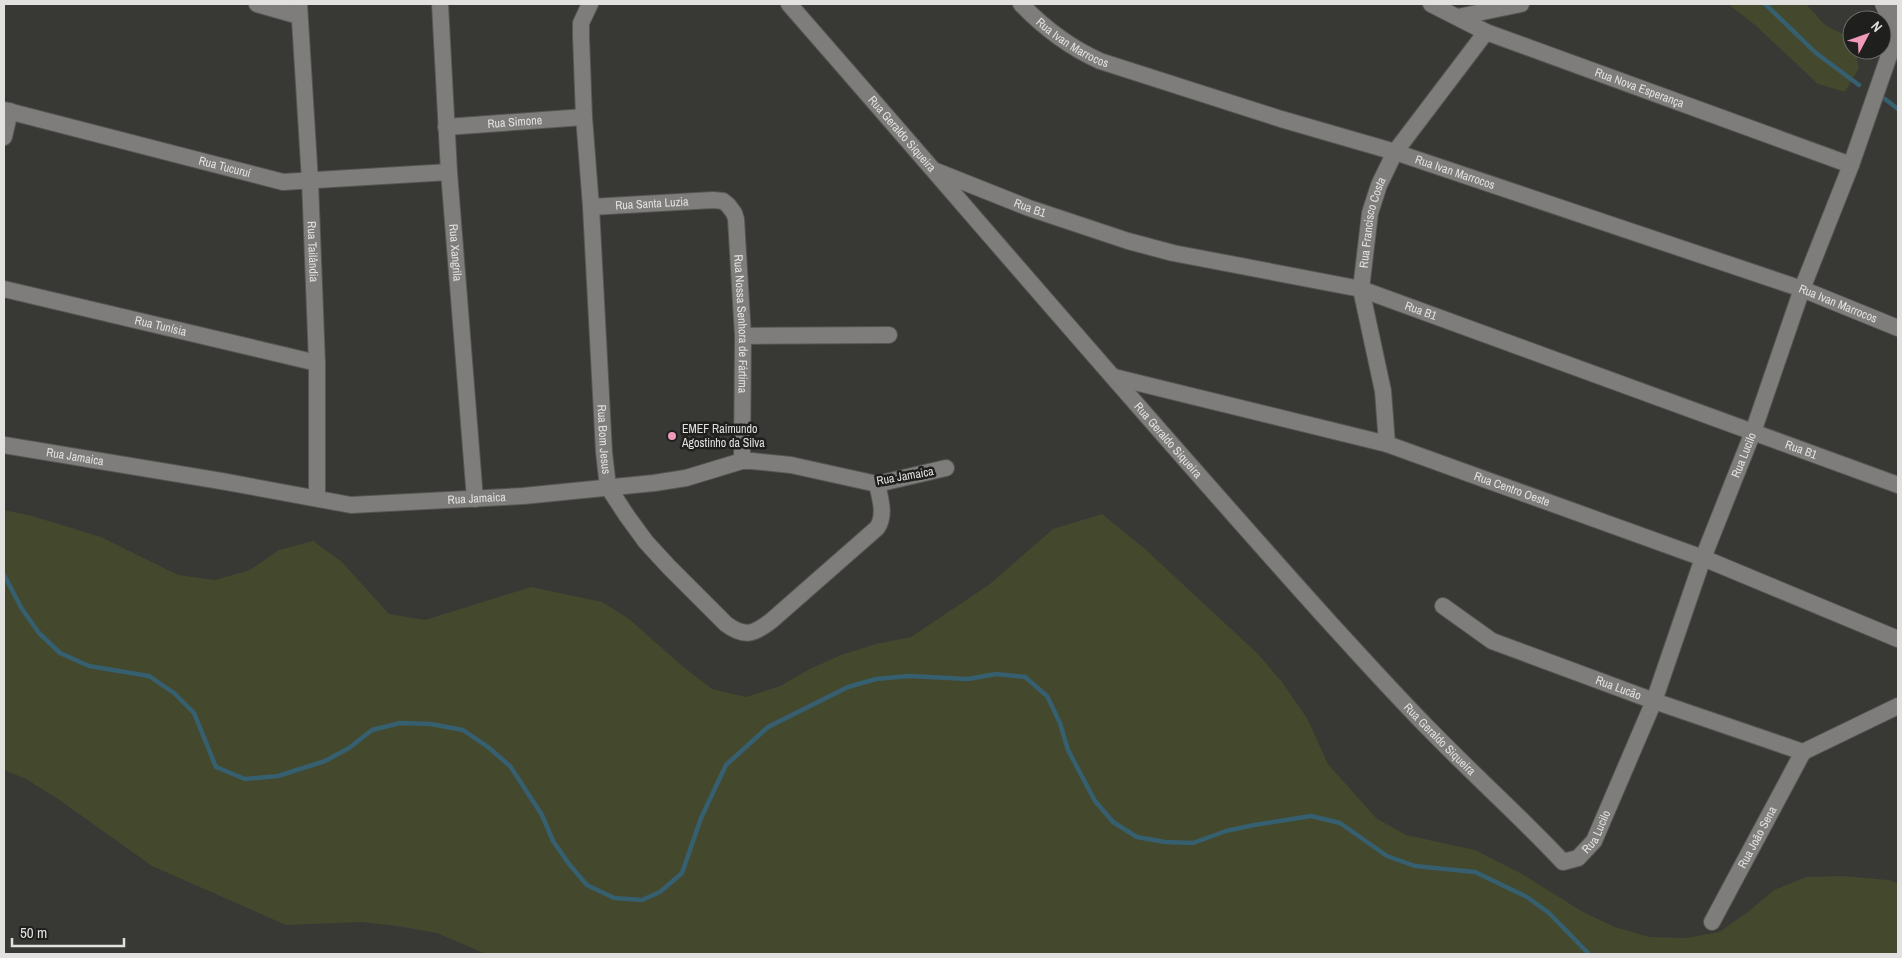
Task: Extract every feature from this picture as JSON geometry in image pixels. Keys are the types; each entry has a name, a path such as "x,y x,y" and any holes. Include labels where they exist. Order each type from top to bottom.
{"street":[{"path":"257,4 299,10"},
{"name":"Rua Xangrila","path":"440,4 449,172 475,499"},
{"name":"Rua Bom Jesus","path":"590,4 582,23 584,117 591,206 604,452 608,488 646,542 668,567 726,624 734,630 744,633 759,630 877,528 882,515 877,484"},
{"name":"Rua Geraldo Siqueira","path":"789,4 1332,625 1418,718 1530,827 1563,862"},
{"name":"Rua Ivan Marrocos","path":"1021,4 1072,48 1100,61 1281,120 1395,152 1802,289 1898,328"},
{"name":"Rua Nova Esperança","path":"1431,4 1486,32 1851,165"},
{"path":"1458,17 1521,4"},
{"path":"1885,4 1898,29"},
{"name":"Rua Tailândia","path":"299,10 310,181 317,363 317,498"},
{"name":"Rua Lucilo","path":"1563,862 1578,858 1594,840 1654,701 1703,558 1753,432 1802,289 1851,165 1898,29"},
{"name":"Rua Francisco Costa","path":"1387,444 1383,391 1361,289 1370,213 1379,184 1395,152 1486,32"},
{"path":"4,137 7,111"},
{"name":"Rua Tucuruí","path":"7,111 283,182 449,172"},
{"name":"Rua Simone","path":"446,127 584,117"},
{"name":"Rua B1","path":"934,170 1029,208 1128,241 1173,253 1361,289 1898,486"},
{"name":"Rua Santa Luzia","path":"591,206 713,200"},
{"name":"Rua Nossa Senhora de Fártima","path":"713,200 723,201 728,205 736,219 743,336 742,461"},
{"name":"Rua Tunísia","path":"4,289 317,363"},
{"path":"743,336 889,335"},
{"name":"Rua Centro Oeste","path":"1114,377 1387,444 1703,558 1898,639"},
{"name":"Rua Jamaica","path":"4,445 351,505 577,492 686,478 742,461 791,466 877,484 946,468"},
{"name":"Rua Lucão","path":"1443,606 1492,641 1654,701 1803,752"},
{"path":"1803,752 1898,706"},
{"name":"Rua João Sena","path":"1712,922 1803,752"}],"green space":[{"path":"1728,4 1806,4 1825,25 1842,34 1842,60 1857,60 1859,68 1845,92 1818,84 1755,25"},
{"path":"4,510 32,516 101,537 178,575 215,580 250,570 279,550 313,541 342,562 389,614 425,620 531,587 602,602 628,618 681,665 712,689 746,697 780,686 810,669 841,655 876,644 911,637 990,584 1053,529 1102,514 1144,548 1259,655 1282,682 1307,718 1328,764 1376,818 1406,835 1475,850 1522,874 1583,912 1615,927 1649,937 1686,938 1719,932 1748,912 1774,890 1806,877 1842,876 1889,880 1898,883 1898,954 486,954 437,933 397,926 361,922 286,925 152,866 58,799 26,779 4,770"}],"waterway":[{"path":"1765,4 1816,53 1859,85"},
{"path":"1885,99 1898,109"},
{"path":"4,575 22,609 39,633 60,653 89,666 149,676 174,693 194,713 216,767 245,779 278,776 325,761 349,748 372,730 400,723 431,724 463,730 488,747 510,766 542,815 553,841 587,885 614,898 642,900 660,892 682,873 701,818 726,765 768,727 848,687 876,679 909,676 968,679 996,674 1025,677 1047,696 1060,723 1068,750 1095,801 1113,822 1137,837 1165,842 1193,843 1226,831 1311,816 1340,823 1387,856 1415,866 1475,872 1527,897 1549,913 1589,954"}],"place":[{"name":"EMEF Raimundo Agostinho da Silva","path":"672,436"}]}
